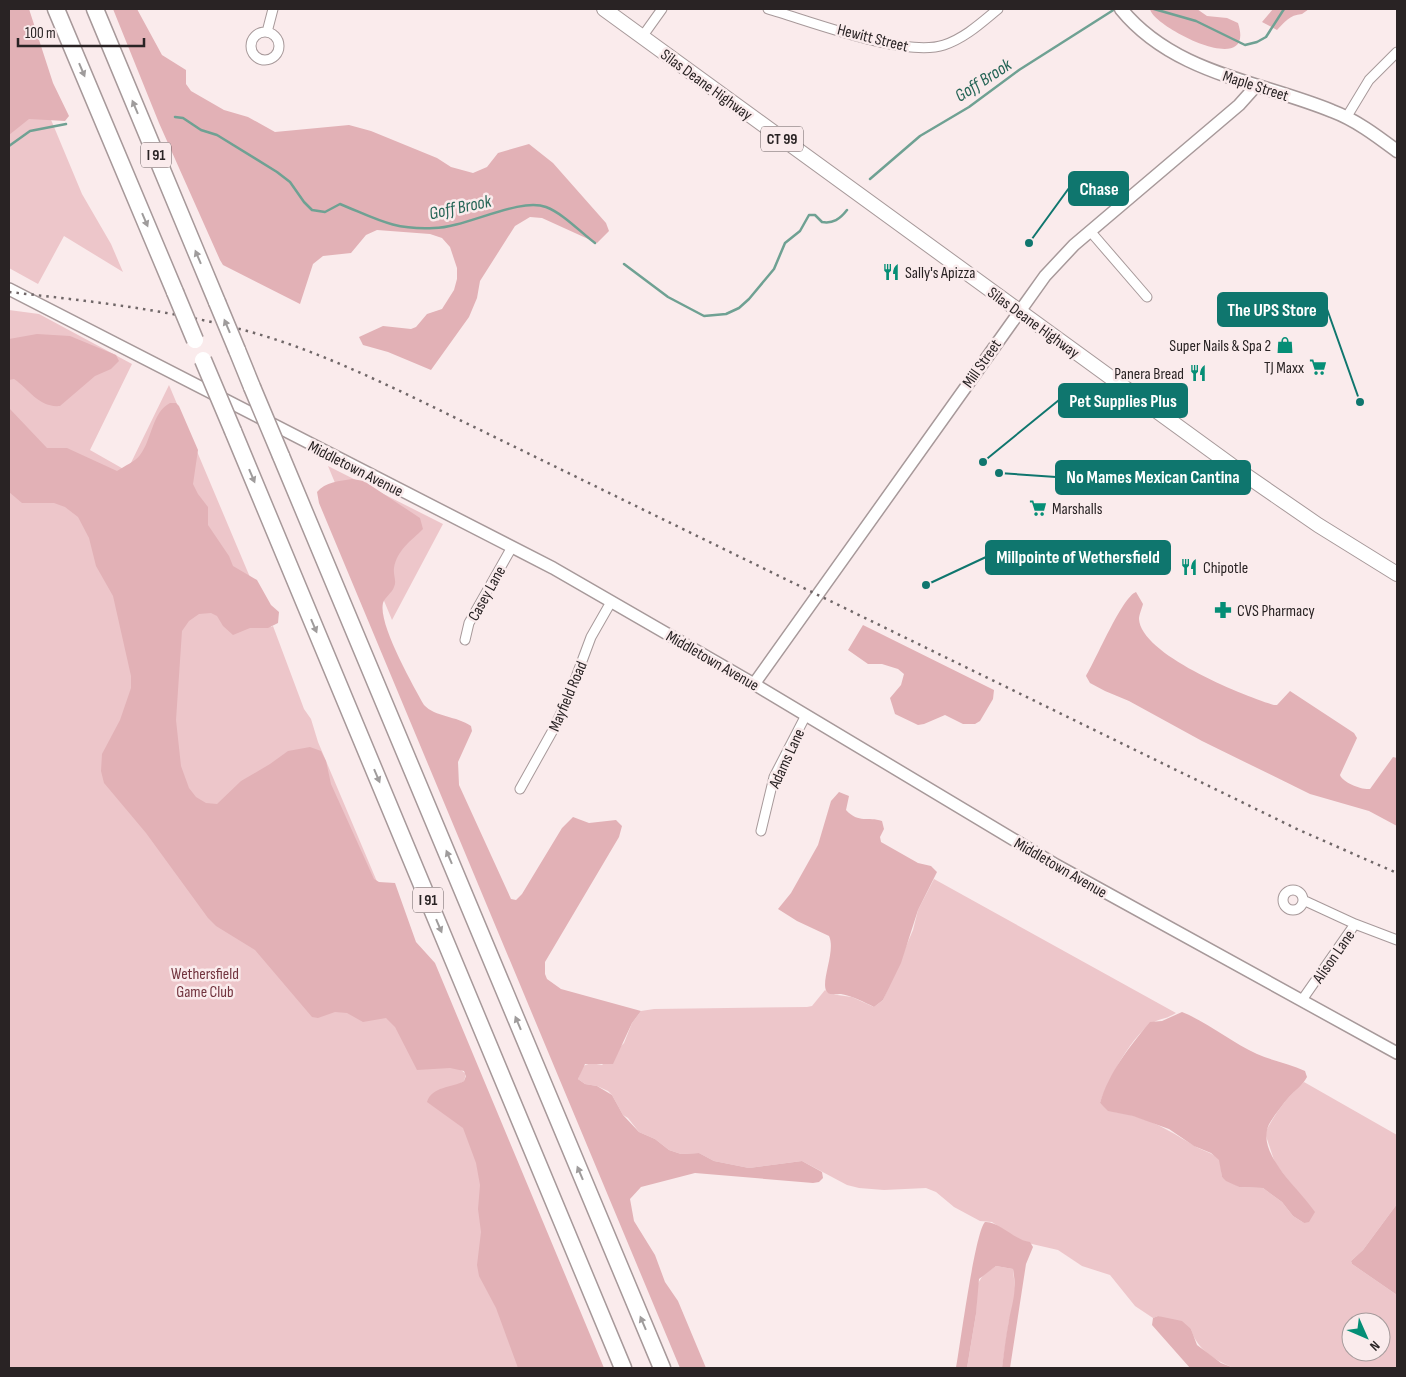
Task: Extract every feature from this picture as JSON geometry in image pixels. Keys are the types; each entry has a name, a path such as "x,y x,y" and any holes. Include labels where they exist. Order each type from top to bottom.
{"highway":[{"name":"I 91","path":"56,9 623,1368"},
{"name":"I 91","path":"95,9 662,1368"}],"main road":[{"name":"Silas Deane Highway","path":"604,9 1263,488 1397,574"},
{"name":"Maple Street","path":"1122,10 1153,40 1200,67 1330,110 1346,118 1397,151"}],"street":[{"path":"267,32 273,9"},
{"path":"642,37 662,9"},
{"name":"Hewitt Street","path":"768,9 892,45 916,48 943,45 964,36 998,9"},
{"path":"1346,118 1369,80 1397,52"},
{"name":"Mill Street","path":"754,684 1018,311 1058,261 1090,231 1239,105 1256,86"},
{"path":"1090,231 1146,297"},
{"name":"Middletown Avenue","path":"12,291 512,547 754,684 1056,865 1397,1052"},
{"name":"Casey Lane","path":"465,640 469,622 512,547"},
{"name":"Mayfield Road","path":"520,789 553,730 569,696 591,637 611,602"},
{"name":"Adams Lane","path":"760,831 774,777 806,715"},
{"path":"1303,900 1355,924"},
{"name":"Alison Lane","path":"1302,1000 1355,924 1397,940"}],"green space":[{"path":"9,19 82,194 111,244 123,272 64,236 38,284 9,268"},
{"name":"Wethersfield Game Club","path":"9,310 39,314 132,364 90,450 127,471 169,385 271,627 273,626 304,709 311,719 318,742 397,929 461,1070 466,1074 464,1081 459,1084 580,1368 9,1368"},
{"path":"328,466 443,524 392,620"},
{"path":"934,879 1176,1013 1148,1026 1130,1045 1115,1070 1100,1103 1113,1111 1158,1125 1214,1155 1220,1160 1222,1177 1239,1187 1263,1188 1282,1202 1293,1216 1304,1223 1300,1195 1275,1163 1265,1133 1282,1106 1298,1087 1304,1082 1397,1135 1397,1204 1363,1250 1351,1261 1352,1264 1397,1295 1397,1368 1234,1368 1202,1348 1191,1329 1158,1316 1153,1318 1135,1306 1110,1275 1082,1266 1058,1250 1019,1241 992,1222 980,1221 954,1207 936,1192 926,1188 884,1190 859,1188 847,1185 802,1161 749,1168 714,1161 699,1153 681,1154 669,1150 655,1139 639,1132 628,1118 623,1115 608,1091 597,1086 585,1084 578,1079 583,1066 591,1063 602,1065 624,1043 632,1023 641,1011 654,1009 807,1007 812,1006 825,990 830,994 852,997 874,1007 883,1000 913,930 918,910"},
{"path":"996,1266 1013,1269 1016,1298 1009,1321 1002,1368 967,1368 976,1314 977,1285 983,1275"}],"shaded area":[{"path":"9,9 29,9 53,83 69,116 65,121 29,119 9,135"},
{"path":"113,9 137,9 162,55 186,70 186,84 191,91 224,110 248,117 275,132 349,125 371,131 437,158 451,167 473,173 487,167 498,153 529,144 553,163 606,223 609,231 597,243 542,218 530,217 515,226 480,281 477,298 469,317 431,370 388,352 363,345 359,337 383,326 411,329 416,327 427,314 442,309 454,290 457,279 457,268 450,247 442,238 430,234 377,230 366,235 351,253 323,256 313,264 300,304 223,265 159,123"},
{"path":"1150,9 1197,9 1207,16 1227,18 1238,23 1240,40 1233,48 1219,49 1202,44 1167,27 1155,17"},
{"path":"1273,9 1309,9 1302,14 1290,17 1277,30 1262,22"},
{"path":"37,334 70,336 116,355 119,361 111,369 95,376 60,406 46,404 14,379 9,380 9,339"},
{"path":"170,403 176,403 179,406 198,450 193,484 208,507 208,525 229,556 233,566 257,580 271,605 279,612 278,623 268,628 250,628 233,635 223,626 217,616 211,613 199,614 189,621 182,631 176,720 181,766 189,788 196,797 206,803 217,804 241,781 288,751 310,747 321,751 326,761 331,784 374,879 379,882 395,883 416,942 435,963 604,1368 518,1368 496,1308 479,1276 477,1265 481,1232 478,1209 480,1185 476,1163 463,1128 427,1102 433,1093 438,1090 464,1081 466,1076 464,1071 450,1068 417,1070 395,1027 386,1018 363,1022 347,1013 335,1012 318,1018 312,1017 255,950 216,926 208,918 146,833 104,783 101,771 102,754 120,720 131,688 131,676 113,596 96,566 89,538 78,517 65,507 54,503 22,503 9,492 9,408 47,448 67,448 117,471 140,455 159,413"},
{"path":"352,479 364,481 420,518 423,529 405,546 398,556 394,571 395,585 383,603 383,613 397,654 424,705 434,712 471,726 472,731 458,762 459,785 511,899 516,900 522,894 562,828 573,817 589,823 616,820 622,826 619,837 545,962 547,979 561,989 641,1011 632,1023 613,1064 585,1064 578,1079 585,1084 597,1086 612,1095 623,1115 639,1132 655,1139 669,1150 681,1154 699,1153 714,1161 749,1168 802,1161 822,1172 823,1178 819,1182 813,1183 695,1173 641,1187 630,1199 634,1221 655,1255 665,1282 678,1301 706,1368 680,1368 319,503 317,492 324,486 333,482"},
{"path":"1136,592 1143,604 1139,619 1144,633 1175,660 1241,693 1274,705 1277,705 1290,691 1354,733 1357,738 1340,775 1349,783 1370,789 1393,757 1397,758 1397,826 1369,811 1310,794 1090,683 1086,676 1124,605 1130,596"},
{"path":"863,625 994,690 993,699 980,721 975,724 963,724 945,715 918,725 895,714 890,698 901,685 904,674 898,669 882,664 868,664 848,650"},
{"path":"839,792 849,796 846,810 855,817 882,821 884,829 880,837 881,842 918,863 931,866 937,872 918,910 901,963 883,1000 874,1007 850,996 830,994 826,991 825,985 831,952 829,936 797,921 778,909 791,893 818,845 831,801"},
{"path":"1182,1012 1257,1054 1305,1071 1307,1077 1305,1080 1271,1121 1267,1132 1267,1144 1272,1157 1280,1169 1315,1212 1309,1222 1304,1223 1293,1216 1282,1202 1263,1188 1239,1187 1226,1181 1222,1177 1219,1160 1211,1153 1194,1146 1169,1129 1133,1116 1108,1111 1100,1103 1115,1070 1150,1022 1162,1021"},
{"path":"1397,1204 1397,1295 1352,1264 1351,1261 1363,1250"},
{"path":"985,1222 996,1224 1018,1238 1030,1242 1033,1247 1026,1264 1010,1368 1002,1368 1015,1283 1013,1269 996,1266 979,1279 976,1314 967,1368 956,1368 972,1267 981,1230"},
{"path":"1158,1316 1182,1321 1191,1329 1197,1345 1221,1363 1234,1368 1190,1368 1152,1325 1153,1318"}],"waterway":[{"name":"Goff Brook","path":"870,179 920,136 969,107 1019,70 1115,9"},
{"name":"Goff Brook","path":"1154,9 1196,21 1245,45 1266,37 1284,9"},
{"name":"Goff Brook","path":"175,117 183,118 201,130 217,135 277,172 290,182 312,210 325,212 340,204 375,219 396,225 434,228 447,227 507,209 535,205 553,210 595,243"},
{"name":"Goff Brook","path":"9,146 30,131 66,124"},
{"name":"Goff Brook","path":"624,264 668,297 704,316 726,314 739,308 749,299 774,269 785,243 800,231 809,215 815,215 822,222 830,222 839,218 847,210"}],"railway":[{"path":"9,292 174,314 271,338 330,360 425,403 1299,830 1397,873"}],"place":[{"name":"Chase","path":"1029,243"},
{"name":"Sally's Apizza","path":"891,272"},
{"name":"Super Nails & Spa 2","path":"1285,345"},
{"name":"TJ Maxx","path":"1318,367"},
{"name":"Panera Bread","path":"1198,373"},
{"name":"The UPS Store","path":"1360,402"},
{"name":"Pet Supplies Plus","path":"983,462"},
{"name":"No Mames Mexican Cantina","path":"999,473"},
{"name":"Marshalls","path":"1038,508"},
{"name":"Chipotle","path":"1189,567"},
{"name":"Millpointe of Wethersfield","path":"926,585"},
{"name":"CVS Pharmacy","path":"1223,610"}]}
